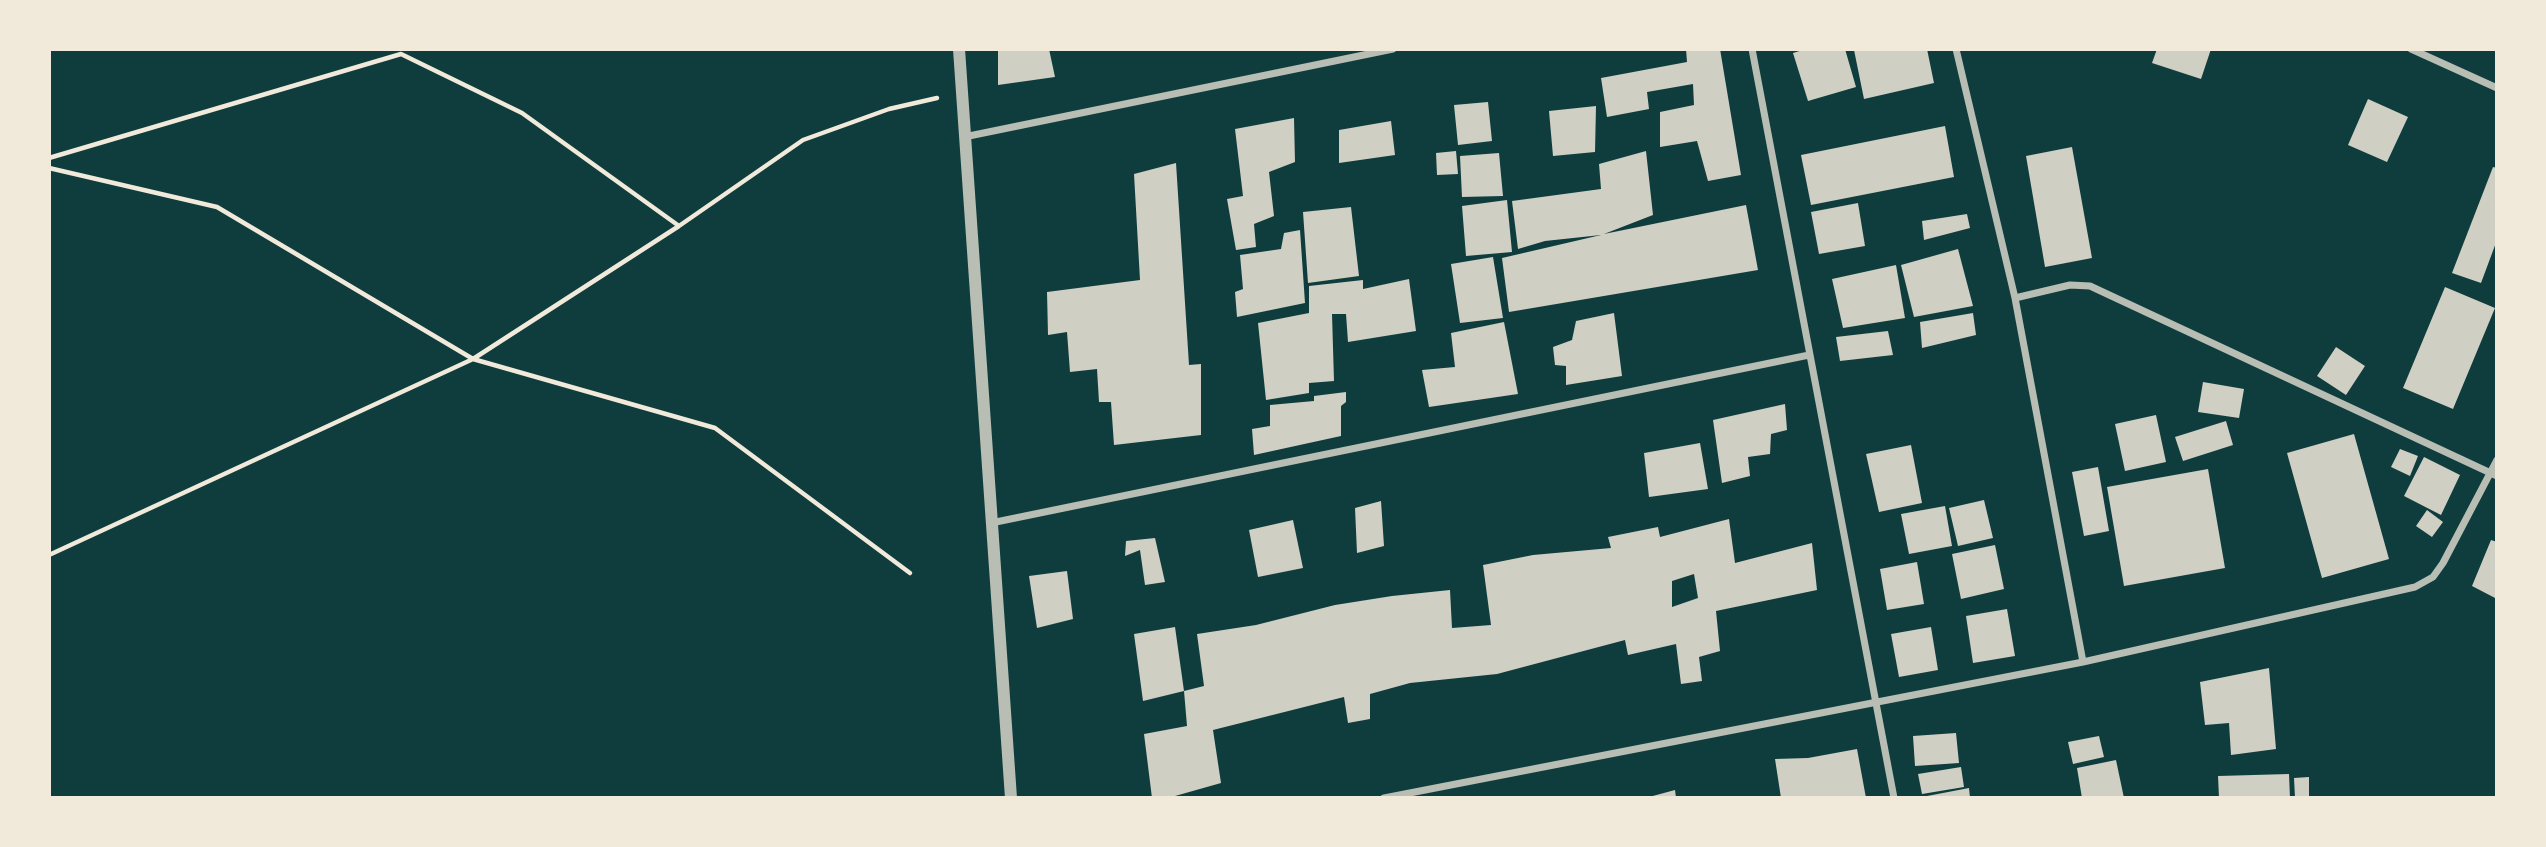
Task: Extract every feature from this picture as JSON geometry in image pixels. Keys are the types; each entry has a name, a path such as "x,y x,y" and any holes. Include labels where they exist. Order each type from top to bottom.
{"street":[{"path":"959,49 1011,798"},
{"path":"964,137 1393,49"},
{"path":"1752,49 1873,701 1894,798"},
{"path":"1956,49 2015,298 2083,662"},
{"path":"2411,49 2497,88"},
{"path":"2015,298 2070,285 2090,286 2494,474"},
{"path":"992,523 1810,355"},
{"path":"1384,798 2083,662 2415,587 2433,577 2438,570 2494,474 2497,460"}],"path":[{"path":"49,158 401,54 522,113 679,226"},
{"path":"49,555 474,359 679,226 803,140 889,109 961,92"},
{"path":"49,168 217,207 474,359 715,428 910,573"}],"building":[{"path":"998,49 1049,49 1055,77 998,85"},
{"path":"1686,49 1720,49 1741,175 1708,181 1697,141 1660,147 1660,112 1694,105 1693,84 1647,92 1649,109 1607,117 1601,78 1687,62"},
{"path":"1806,49 1845,49 1856,87 1808,101 1793,53"},
{"path":"1927,49 1934,83 1864,99 1854,50"},
{"path":"2157,49 2211,49 2201,79 2152,63"},
{"path":"2368,99 2408,117 2387,162 2348,145"},
{"path":"1488,102 1492,141 1458,145 1454,105"},
{"path":"1596,106 1595,152 1553,156 1549,111"},
{"path":"1294,118 1295,162 1269,172 1274,216 1254,224 1256,247 1236,250 1227,199 1243,196 1235,129"},
{"path":"1391,121 1395,155 1339,163 1339,130"},
{"path":"1945,126 1954,177 1811,205 1801,155"},
{"path":"2072,147 2092,258 2045,267 2026,156"},
{"path":"1456,151 1458,174 1437,175 1436,153"},
{"path":"1646,151 1653,215 1604,234 1746,205 1758,270 1509,312 1502,258 1601,235 1545,241 1518,249 1512,201 1601,189 1599,164"},
{"path":"1499,153 1503,196 1462,197 1460,156"},
{"path":"1176,163 1189,365 1201,364 1201,435 1114,445 1111,402 1099,402 1097,369 1070,372 1067,332 1048,335 1047,292 1140,280 1134,174"},
{"path":"2493,167 2497,168 2497,240 2481,283 2452,273"},
{"path":"1507,200 1512,252 1466,256 1462,206"},
{"path":"1858,203 1865,246 1819,254 1811,212"},
{"path":"1351,207 1359,276 1308,283 1303,212"},
{"path":"1967,214 1970,228 1924,240 1922,221"},
{"path":"1300,230 1305,303 1237,317 1235,292 1243,289 1240,255 1281,249 1284,233"},
{"path":"1958,249 1973,306 1914,317 1901,265"},
{"path":"1493,257 1503,318 1460,323 1451,264"},
{"path":"1896,265 1905,318 1843,328 1832,279"},
{"path":"1409,279 1416,331 1348,342 1346,314 1332,314 1334,381 1309,383 1309,393 1266,400 1258,323 1309,313 1309,286 1363,280 1363,289"},
{"path":"2445,287 2495,308 2453,409 2403,388"},
{"path":"1614,313 1622,376 1566,385 1566,366 1555,365 1553,347 1572,340 1576,321"},
{"path":"1973,313 1976,335 1922,348 1920,322"},
{"path":"1504,322 1518,394 1429,407 1422,370 1455,367 1451,333"},
{"path":"1888,331 1893,355 1840,361 1836,337"},
{"path":"2336,347 2365,366 2346,395 2317,376"},
{"path":"2203,382 2244,389 2239,418 2198,412"},
{"path":"1346,392 1346,402 1341,406 1341,436 1254,455 1252,429 1270,426 1270,405 1314,401 1314,396"},
{"path":"1785,404 1787,430 1771,434 1770,454 1748,457 1750,476 1722,483 1713,420"},
{"path":"2156,415 2166,462 2125,471 2115,424"},
{"path":"2226,421 2233,445 2183,461 2175,437"},
{"path":"2354,434 2389,559 2322,578 2287,453"},
{"path":"1700,443 1708,489 1649,497 1644,453"},
{"path":"1911,445 1922,503 1879,512 1866,454"},
{"path":"2400,449 2418,456 2410,476 2391,467"},
{"path":"2424,457 2460,475 2441,515 2404,496"},
{"path":"2098,467 2109,531 2084,536 2072,472"},
{"path":"2208,469 2225,568 2124,586 2107,487"},
{"path":"1984,500 1993,538 1958,546 1949,508"},
{"path":"1381,501 1384,546 1357,553 1355,508"},
{"path":"1945,506 1952,546 1909,554 1901,514"},
{"path":"2427,510 2443,522 2432,537 2416,526"},
{"path":"1729,519 1735,563 1812,543 1817,590 1716,611 1720,651 1699,657 1702,681 1681,684 1676,644 1628,655 1625,640 1497,674 1410,683 1370,694 1370,719 1348,723 1344,697 1213,730 1221,783 1168,798 1152,798 1144,734 1187,726 1184,691 1204,686 1197,634 1256,625 1335,605 1450,590 1452,628 1491,625 1483,565 1533,555 1611,548 1608,537 1658,527 1660,537","holes":["1694,574 1698,598 1672,607 1672,581"]},
{"path":"1293,520 1303,568 1258,577 1249,530"},
{"path":"1155,538 1165,582 1145,585 1140,550 1125,556 1126,541"},
{"path":"2491,540 2497,542 2497,599 2472,586"},
{"path":"1995,545 2004,589 1961,599 1952,554"},
{"path":"1917,562 1924,604 1887,610 1880,569"},
{"path":"1067,571 1073,619 1037,628 1029,576"},
{"path":"2007,609 2015,656 1973,663 1966,616"},
{"path":"1175,627 1184,691 1143,701 1134,634"},
{"path":"1931,627 1938,670 1899,677 1891,634"},
{"path":"2269,668 2276,749 2231,755 2229,723 2205,725 2200,682"},
{"path":"1956,733 1959,763 1915,766 1913,736"},
{"path":"2099,736 2104,757 2073,764 2068,742"},
{"path":"1857,749 1866,798 1781,798 1775,759 1808,758"},
{"path":"2116,760 2124,798 2082,798 2077,768"},
{"path":"1961,767 1964,787 1922,794 1918,774"},
{"path":"2289,774 2290,798 2219,798 2218,776"},
{"path":"2309,777 2309,798 2295,798 2294,778"},
{"path":"1969,788 1970,798 1922,798 1922,797"},
{"path":"1675,790 1676,798 1649,798 1649,797"}]}
